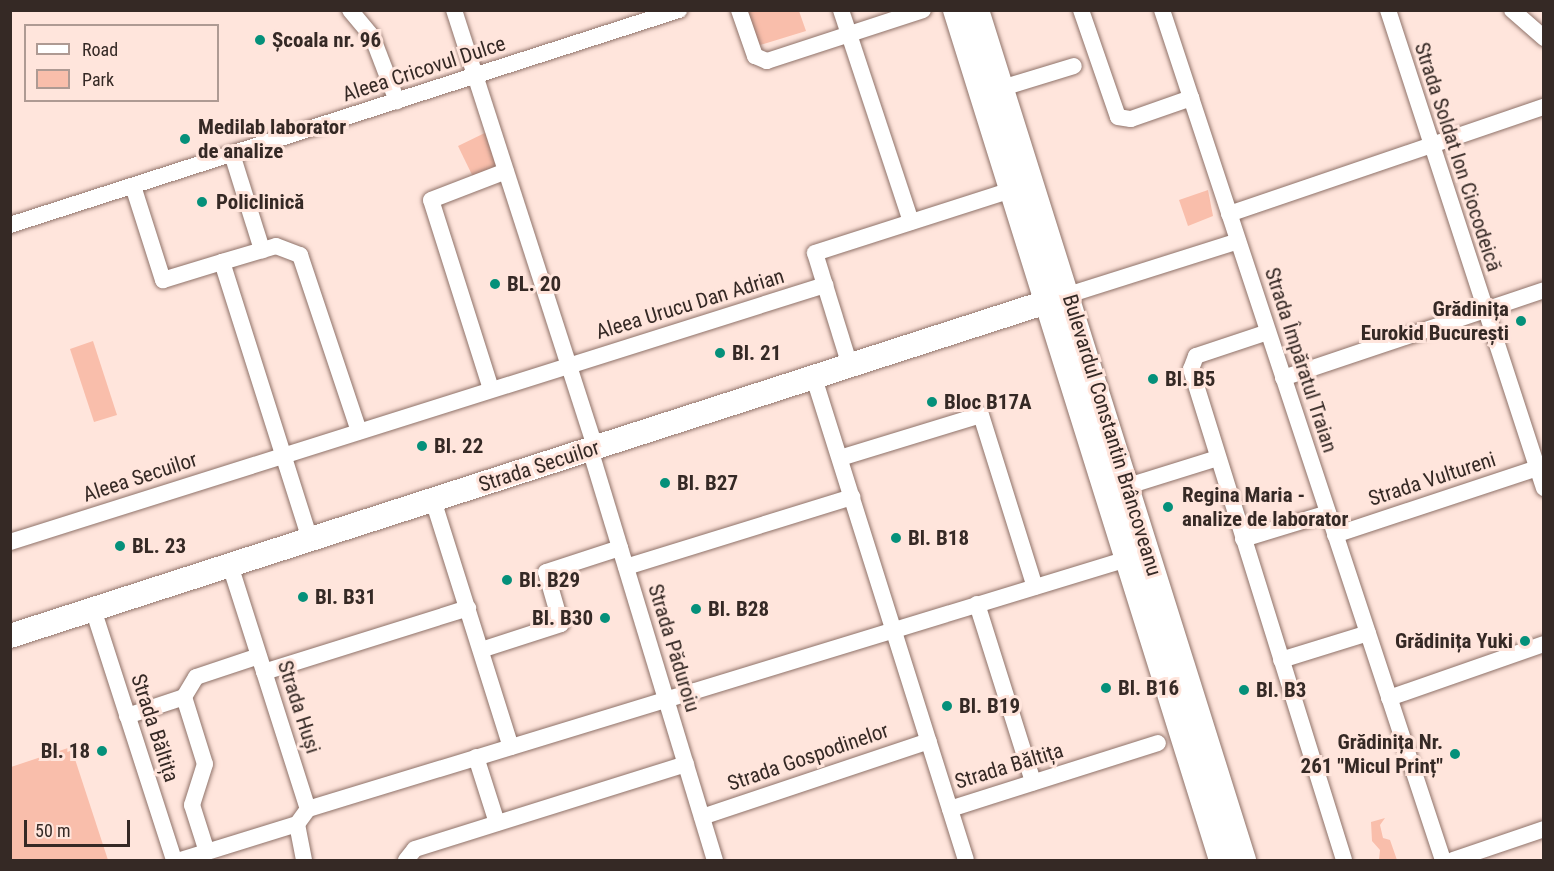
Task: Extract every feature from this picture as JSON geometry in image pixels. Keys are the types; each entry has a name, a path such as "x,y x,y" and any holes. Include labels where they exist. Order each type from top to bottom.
{"main road":[{"name":"Bulevardul Constantin Brâncoveanu","path":"955,10 1011,190 1058,299 1128,486 1244,861"},
{"name":"Bulevardul Constantin Brâncoveanu","path":"977,10 1002,88 1127,558 1221,861"},
{"name":"Strada Secuilor","path":"10,636 1058,299"}],"street":[{"path":"350,10 372,36 397,101"},
{"path":"454,10 569,365 593,448"},
{"name":"Aleea Cricovul Dulce","path":"10,225 679,10"},
{"path":"739,10 753,52 762,61 923,10"},
{"path":"841,10 911,222"},
{"path":"1081,10 1118,117 1131,118 1191,98"},
{"name":"Strada Împăratul Traian","path":"1162,10 1443,861"},
{"name":"Strada Soldat Ion Ciocodeică","path":"1388,10 1484,310 1540,467 1544,488"},
{"path":"1513,11 1544,38"},
{"path":"1002,88 1074,66"},
{"path":"1229,213 1544,107"},
{"path":"232,154 262,250"},
{"path":"491,389 430,200 506,171"},
{"path":"133,186 163,280 262,250 288,247 300,255 358,431"},
{"path":"850,366 815,253 1011,190"},
{"path":"1058,299 1238,241"},
{"path":"222,262 310,539"},
{"name":"Aleea Urucu Dan Adrian","path":"491,389 825,285"},
{"path":"1283,378 1544,290"},
{"path":"1268,332 1191,362 1218,458 1344,861"},
{"name":"Strada Băltița","path":"814,378 950,809 1158,743"},
{"name":"Aleea Secuilor","path":"10,542 491,389"},
{"path":"840,458 981,415 1035,587"},
{"name":"Strada Păduroiu","path":"593,448 620,548 715,861"},
{"path":"1128,486 1218,458"},
{"name":"Strada Vultureni","path":"1335,535 1540,467"},
{"path":"626,567 852,497"},
{"path":"434,500 511,747"},
{"path":"1243,539 1328,513"},
{"path":"481,650 561,624 546,572 620,548"},
{"path":"184,697 205,764 192,805 195,857 297,824 308,809 1127,558"},
{"name":"Strada Huși","path":"230,565 308,809"},
{"path":"977,604 1033,782"},
{"path":"127,716 184,697 196,677 261,664 468,608"},
{"name":"Strada Băltița","path":"93,609 174,861"},
{"path":"1281,660 1368,633"},
{"path":"1389,698 1544,644"},
{"name":"Strada Gospodinelor","path":"702,817 929,741"},
{"path":"476,757 496,823"},
{"path":"406,861 415,849 686,764"},
{"path":"950,809 966,861"},
{"path":"297,824 304,861"},
{"path":"1453,861 1544,829"}],"green space":[{"path":"746,11 799,11 806,31 757,46"},
{"path":"493,129 506,171 475,181 458,146"},
{"path":"1208,190 1213,216 1188,226 1179,200"},
{"path":"93,341 117,415 94,422 70,349"},
{"path":"71,747 108,860 11,860 11,767"},
{"path":"1385,818 1380,825 1383,838 1390,840 1397,860 1379,860 1380,850 1372,841 1371,822"}],"place":[{"name":"Școala nr. 96","path":"260,40"},
{"name":"Medilab laborator de analize","path":"185,139"},
{"name":"Policlinică","path":"202,202"},
{"name":"BL. 20","path":"495,284"},
{"name":"Grădinița Eurokid București","path":"1521,321"},
{"name":"Bl. 21","path":"720,353"},
{"name":"Bl. B5","path":"1153,379"},
{"name":"Bloc B17A","path":"932,402"},
{"name":"Bl. 22","path":"422,446"},
{"name":"Bl. B27","path":"665,483"},
{"name":"Regina Maria - analize de laborator","path":"1168,507"},
{"name":"Bl. B18","path":"896,538"},
{"name":"BL. 23","path":"120,546"},
{"name":"Bl. B29","path":"507,580"},
{"name":"Bl. B31","path":"303,597"},
{"name":"Bl. B28","path":"696,609"},
{"name":"Bl. B30","path":"605,618"},
{"name":"Grădinița Yuki","path":"1525,641"},
{"name":"Bl. B16","path":"1106,688"},
{"name":"Bl. B3","path":"1244,690"},
{"name":"Bl. B19","path":"947,706"},
{"name":"Bl. 18","path":"102,751"},
{"name":"Grădinița Nr. 261 \"Micul Prinț\"","path":"1455,754"}]}
